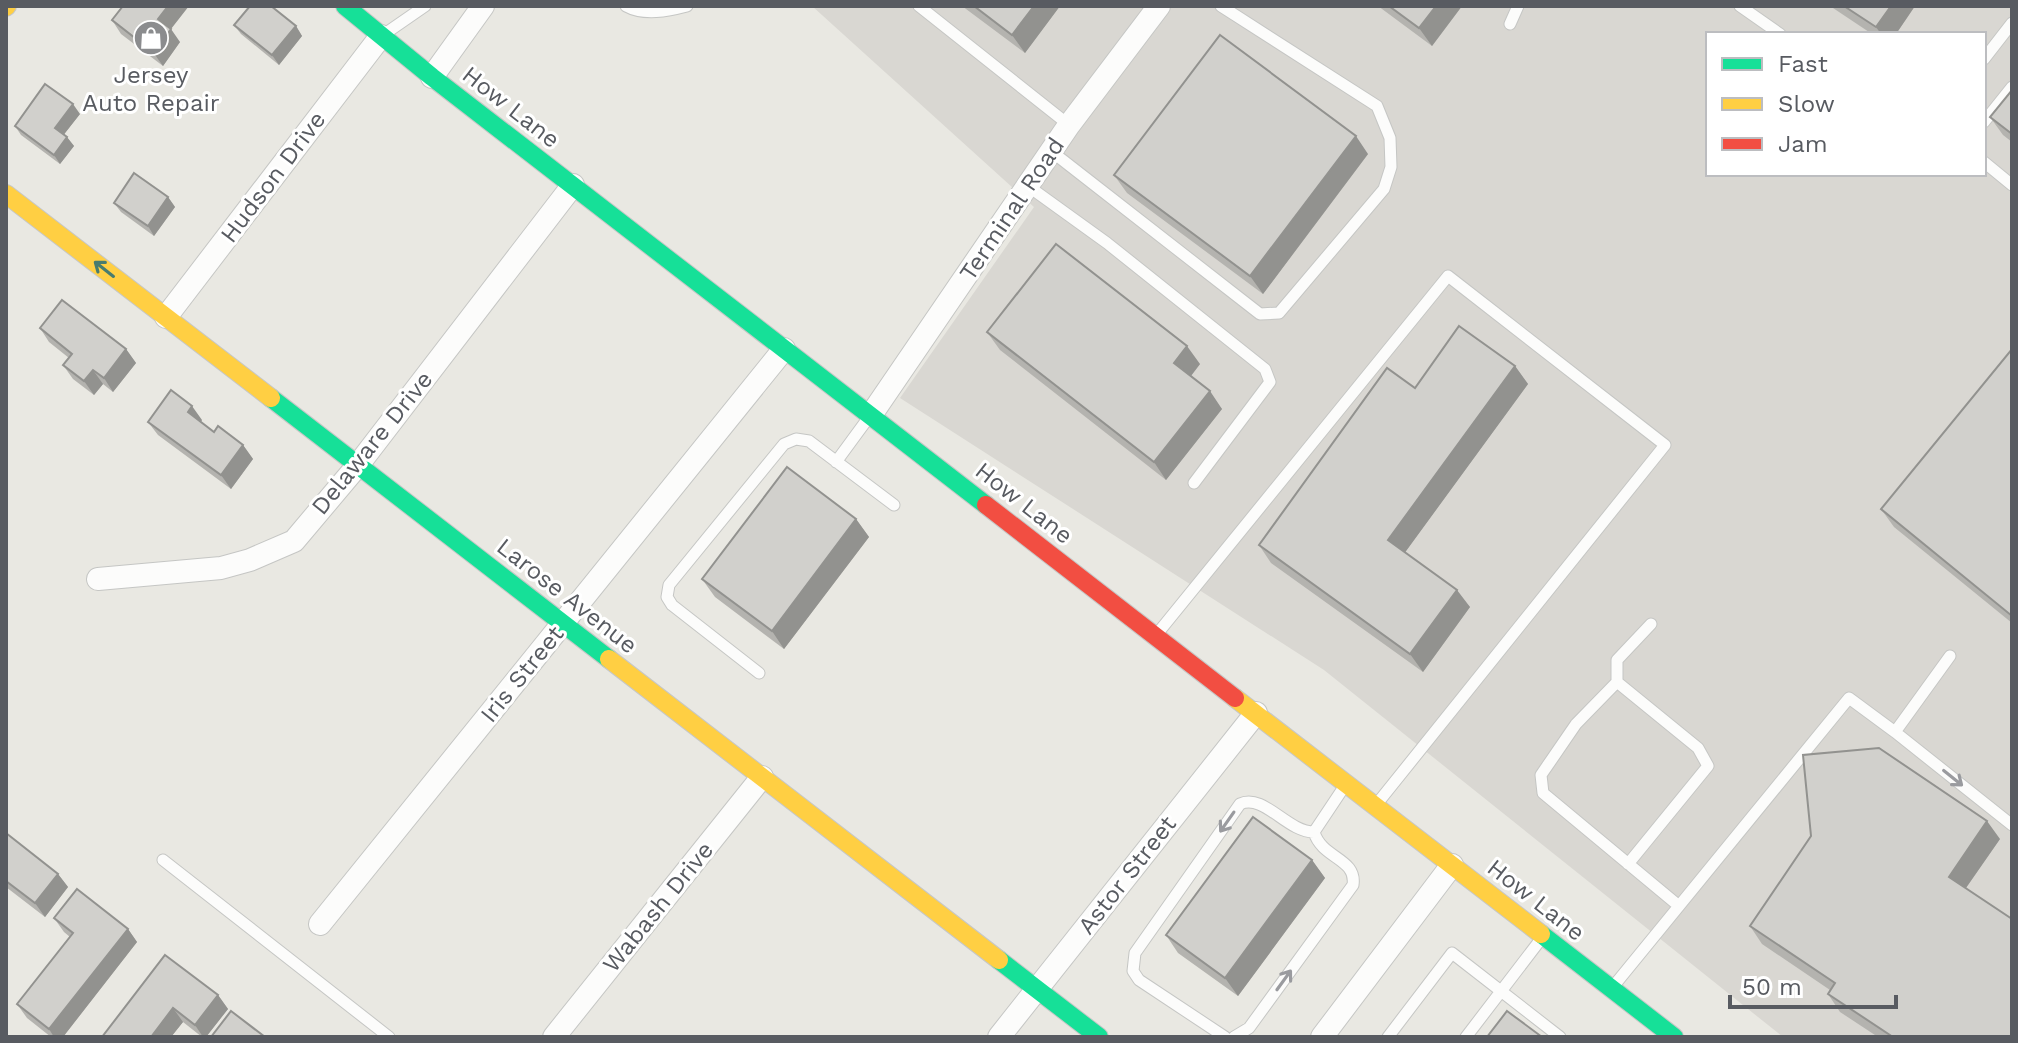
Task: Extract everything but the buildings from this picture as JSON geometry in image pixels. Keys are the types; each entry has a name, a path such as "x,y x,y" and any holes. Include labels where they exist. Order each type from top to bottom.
{"main road":[{"name":"How Lane","path":"345,6 432,77 1612,989 1663,1034"},
{"name":"Larose Avenue","path":"6,194 1099,1037"}],"street":[{"path":"432,77 483,6"},
{"name":"Terminal Road","path":"871,415 1069,125 1159,6"},
{"name":"Hudson Drive","path":"166,317 381,36"},
{"name":"Delaware Drive","path":"98,579 221,568 294,541 358,465 573,185"},
{"name":"Iris Street","path":"320,924 784,349"},
{"name":"Astor Street","path":"999,1037 1256,713"},
{"name":"Wabash Drive","path":"554,1037 762,777"},
{"path":"1322,1037 1452,865"}],"lane":[{"path":"381,36 425,6"},
{"path":"626,6 661,12 687,6"},
{"path":"919,6 1069,125"},
{"path":"1051,151 1260,314 1279,313 1384,189 1391,167 1390,138 1377,106 1221,6"},
{"path":"1510,24 1518,6"},
{"path":"1740,6 1777,32"},
{"path":"1986,56 2012,23"},
{"path":"1986,120 2012,87"},
{"path":"1986,164 2012,185"},
{"path":"1028,186 1107,243 1265,369 1270,382 1194,483"},
{"path":"1156,636 1448,276 1665,445 1375,806"},
{"path":"836,462 871,415"},
{"path":"759,673 672,605 667,597 669,585 784,444 796,439 809,441 894,505"},
{"path":"1651,624 1617,660 1617,682 1576,724 1541,775 1543,793 1679,906"},
{"path":"1895,732 1950,656"},
{"path":"1617,682 1698,748 1708,766 1628,864"},
{"path":"1612,989 1849,698 2012,825"},
{"path":"1234,1037 1242,1035 1249,1028 1353,885 1354,876 1349,867 1317,844 1314,832 1347,783"},
{"path":"1225,1037 1139,980 1133,971 1135,953 1240,804 1257,802 1302,832 1314,832"},
{"path":"163,860 389,1037"},
{"path":"1466,1037 1544,936"},
{"path":"1388,1037 1452,953 1560,1037"}],"shaded area":[{"path":"812,6 2012,6 2012,1037 1783,1037 1324,670 900,398 1034,207"}],"traffic: fast":[{"path":"345,6 432,77 986,505"},
{"path":"271,398 609,659"},
{"path":"1541,934 1674,1037"},
{"path":"999,960 1099,1037"}],"traffic: slow":[{"path":"6,194 271,398"},
{"path":"609,659 999,960"},
{"path":"1235,698 1541,934"}],"traffic: jam":[{"path":"986,505 1235,698"}],"place":[{"name":"Jersey Auto Repair","path":"151,38"}]}
